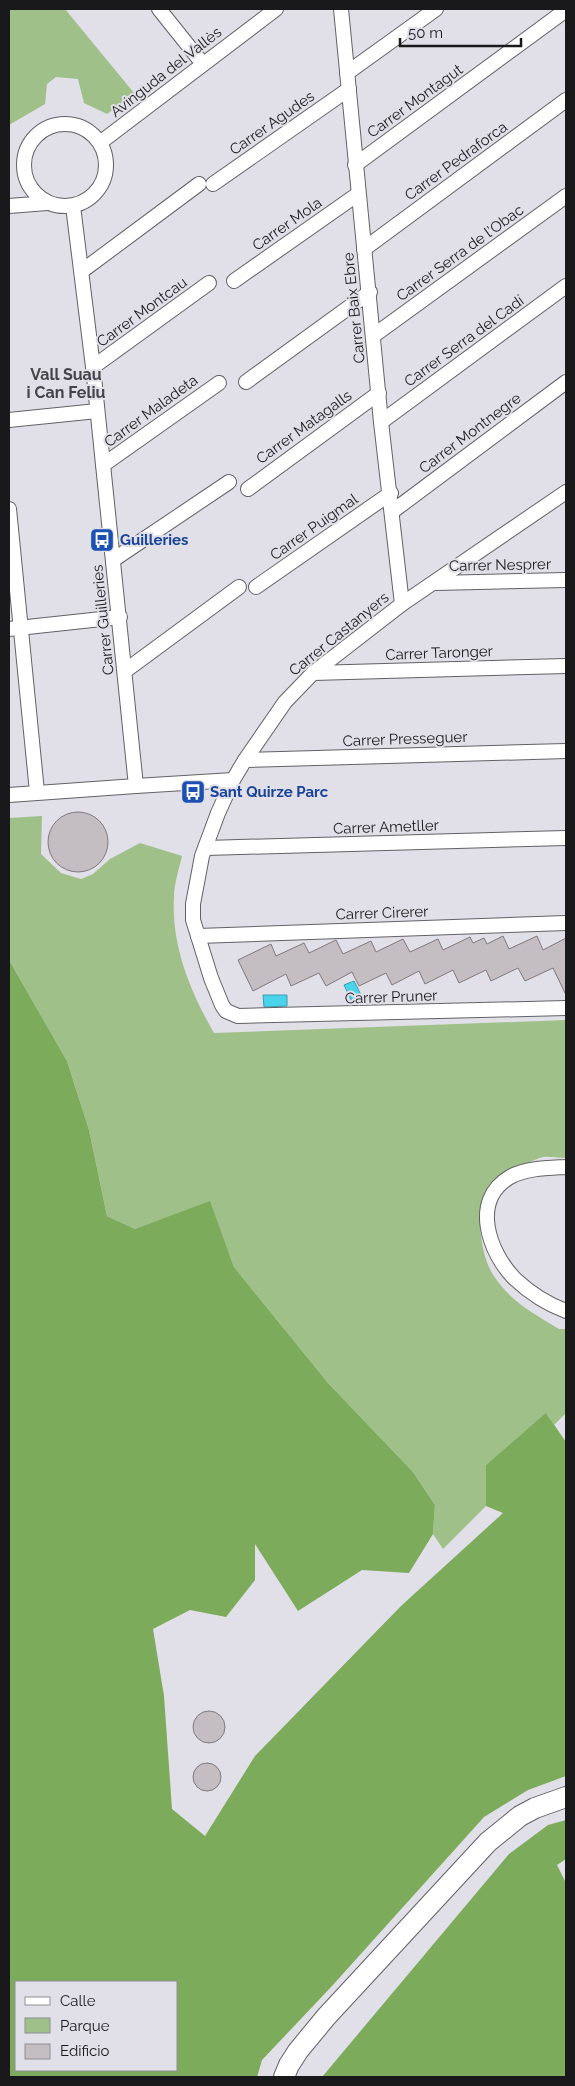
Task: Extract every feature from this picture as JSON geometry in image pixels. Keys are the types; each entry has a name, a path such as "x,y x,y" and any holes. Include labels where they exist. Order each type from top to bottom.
{"main road":[{"path":"284,2077 298,2051 326,2017 488,1842 520,1816 535,1808 566,1797"}],"street":[{"path":"159,9 203,64"},
{"name":"Carrer Baix Ebre","path":"341,9 355,165 370,292 381,422 393,511 402,604"},
{"path":"347,73 436,9"},
{"name":"Carrer Montagut","path":"355,165 566,10"},
{"name":"Avinguda del Vallès","path":"101,142 269,11"},
{"name":"Carrer Agudes","path":"213,184 349,89"},
{"name":"Carrer Pedraforca","path":"364,249 566,100"},
{"path":"63,123 85,128 101,142 107,161 107,173 100,189 86,202 74,206 54,206 39,198 27,181 24,158 34,137 46,128 63,123"},
{"path":"82,271 199,184"},
{"name":"Carrer Mola","path":"234,281 358,194"},
{"name":"Carrer Serra de l'Obac","path":"373,336 566,196"},
{"path":"9,206 48,203"},
{"name":"Carrer Guilleries","path":"74,206 120,617 136,786"},
{"name":"Carrer Montcau","path":"93,367 209,283"},
{"name":"Carrer Serra del Cadí","path":"381,422 566,286"},
{"path":"246,382 370,292"},
{"name":"Carrer Montnegre","path":"393,511 566,382"},
{"name":"Carrer Maladeta","path":"103,465 218,383"},
{"name":"Carrer Matagalls","path":"248,488 379,392"},
{"path":"9,420 97,411"},
{"path":"113,560 229,482"},
{"name":"Carrer Puigmal","path":"256,587 390,493"},
{"name":"Carrer Castanyers","path":"222,1005 193,920 193,904 202,856 218,813 233,780 245,760 285,702 313,673 402,604 565,494"},
{"path":"9,509 15,628 37,792"},
{"name":"Carrer Nesprer","path":"435,583 566,580"},
{"path":"125,670 239,587"},
{"path":"15,628 120,617"},
{"name":"Carrer Taronger","path":"313,673 566,666"},
{"name":"Carrer Presseguer","path":"245,760 566,751"},
{"path":"9,795 233,780"},
{"name":"Carrer Ametller","path":"206,848 566,838"},
{"name":"Carrer Cirerer","path":"198,936 566,923"},
{"name":"Carrer Pruner","path":"222,1005 226,1012 254,1018 566,1008"},
{"path":"566,1167 530,1170 510,1178 495,1190 488,1205 486,1221 490,1240 500,1260 514,1278 532,1293 566,1312"}],"green space":[{"path":"9,9 65,9 134,93 107,114 84,103 78,79 56,77 47,84 45,104 9,125"},
{"path":"42,816 41,854 61,873 81,879 93,874 110,859 140,843 182,856 174,892 174,915 179,951 190,985 214,1033 566,1020 566,1158 538,1158 489,1185 481,1205 480,1229 484,1254 488,1264 492,1273 506,1292 559,1329 566,1329 566,1413 554,1425 547,1414 486,1465 486,1506 443,1549 433,1534 435,1505 413,1472 328,1383 234,1267 210,1202 135,1229 107,1216 89,1130 67,1061 9,960 9,818"},
{"path":"9,960 67,1061 89,1130 107,1216 135,1229 210,1201 234,1267 328,1383 413,1472 435,1505 433,1534 409,1573 362,1570 298,1611 255,1544 255,1580 226,1617 190,1610 153,1629 164,1696 172,1809 205,1836 255,1756 401,1606 503,1513 486,1506 486,1465 546,1413 566,1442 566,1776 528,1790 484,1817 332,1986 262,2060 257,2077 9,2077"},
{"path":"566,1820 566,1859 557,1865 566,1883 566,2077 322,2077 509,1854 548,1825"}],"water":[{"path":"354,981 363,999 353,1004 344,985"},
{"path":"263,995 287,995 287,1006 264,1007"}],"building":[{"path":"72,812 84,812 95,817 103,825 108,836 106,854 95,867 84,872 72,872 61,867 53,859 48,848 48,836 53,825 61,817"},
{"path":"503,936 509,949 537,936 543,950 566,938 566,995 553,968 525,981 518,968 491,981 486,970 459,983 453,970 425,984 419,971 392,985 386,973 359,986 352,972 326,986 319,973 291,986 286,974 253,991 238,960 271,944 276,956 304,943 309,953 336,940 343,954 371,941 376,952 403,939 410,952 438,939 443,950 470,937 473,943 484,938 487,944"},
{"path":"209,1711 215,1712 220,1716 224,1721 224,1733 220,1738 215,1742 209,1743 203,1742 198,1738 194,1733 193,1727 194,1721 198,1716 203,1712"},
{"path":"207,1763 217,1767 221,1777 217,1787 207,1791 197,1787 193,1777 197,1767"}],"place":[{"name":"Guilleries","path":"102,540"},
{"name":"Sant Quirze Parc","path":"193,792"}],"district":[{"name":"Vall Suau i Can Feliu","path":"66,383"}]}
